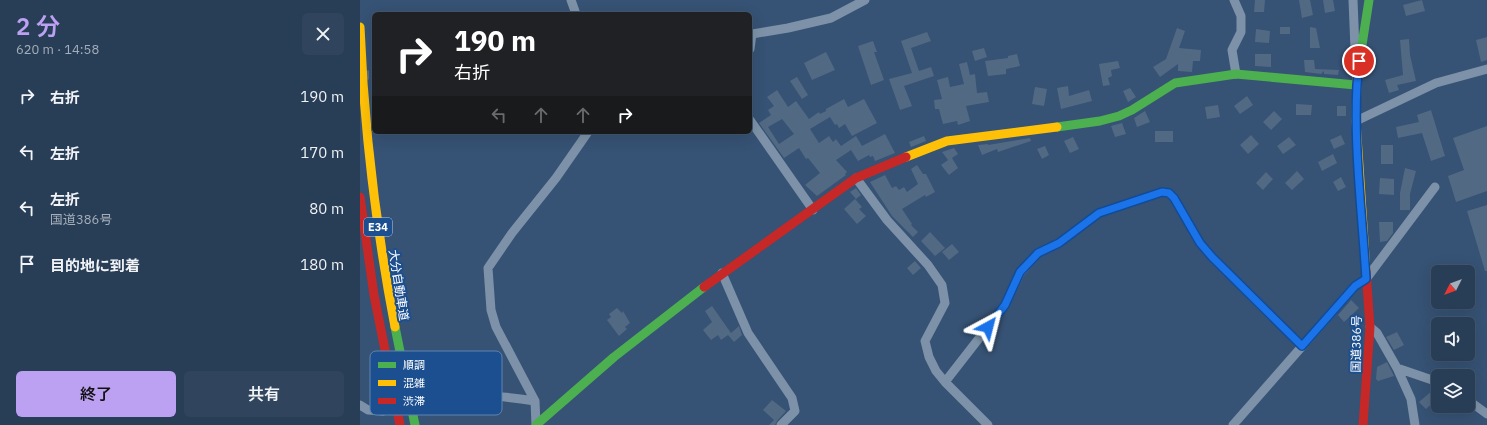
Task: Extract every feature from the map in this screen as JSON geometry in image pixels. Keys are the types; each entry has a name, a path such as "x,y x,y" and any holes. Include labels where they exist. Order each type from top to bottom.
{"main road":[{"name":"国道386号","path":"1363,425 1370,327 1356,121 1356,85 1369,0"},
{"name":"大分自動車道","path":"360,27 364,95 377,217 389,300 400,351"},
{"path":"536,425 614,357 722,273 813,210 856,178 886,165 947,141 1100,121 1119,116 1132,110 1175,83 1236,74 1356,85"},
{"name":"E34","path":"360,197 374,295 385,351"},
{"name":"E34","path":"398,415 400,425"},
{"name":"大分自動車道","path":"413,415 415,425"}],"street":[{"path":"571,0 575,12"},
{"path":"752,34 788,28 831,18 865,0"},
{"path":"1234,0 1241,16 1241,32 1232,50 1236,74"},
{"path":"1353,0 1355,49 1359,61"},
{"path":"1356,121 1436,83 1487,69"},
{"path":"752,123 813,210"},
{"path":"536,425 535,401 496,327 491,310 488,268 512,233 556,178 587,134"},
{"path":"856,178 887,220 928,265 942,284 945,303 926,341 929,358 936,371 945,382 988,425"},
{"path":"1233,425 1355,286 1366,279 1435,187"},
{"path":"945,382 1005,305 1020,272 1038,253 1059,243 1099,213 1162,192 1169,193 1174,198 1200,243 1212,257 1302,346"},
{"path":"722,273 748,333 792,398 795,411 781,425"},
{"path":"1370,327 1377,333 1397,368 1411,399 1415,425"},
{"path":"1397,368 1431,380"},
{"path":"502,397 535,401"},
{"path":"360,405 370,410"},
{"path":"1475,405 1487,414"}],"building":[{"path":"1255,0 1265,0 1264,12 1254,12"},
{"path":"1299,0 1310,0 1313,15 1302,18"},
{"path":"1323,0 1333,0 1335,11 1325,13"},
{"path":"1422,0 1425,11 1406,16 1403,5"},
{"path":"1280,27 1290,27 1290,34 1280,34"},
{"path":"1310,27 1316,28 1320,48 1310,48"},
{"path":"1177,28 1185,31 1179,48 1201,50 1200,61 1193,61 1192,72 1178,71 1178,64 1160,77 1153,67 1166,59"},
{"path":"1256,29 1270,31 1269,43 1255,42"},
{"path":"927,32 931,41 911,48 919,71 931,67 934,76 904,86 912,106 900,110 889,79 912,73 901,41"},
{"path":"1487,37 1487,60 1481,62 1476,40"},
{"path":"1409,39 1410,55 1416,81 1397,85 1399,90 1389,93 1385,80 1403,75 1400,40"},
{"path":"873,41 877,52 874,52 884,80 871,85 858,46"},
{"path":"984,48 987,57 975,61 972,51"},
{"path":"826,52 835,70 812,80 804,63"},
{"path":"1017,54 1020,66 1006,69 1006,74 988,76 985,61 1008,58 1008,56"},
{"path":"1255,54 1271,54 1271,67 1255,66"},
{"path":"1304,60 1314,60 1315,69 1339,70 1338,75 1324,74 1324,71 1321,74 1305,72"},
{"path":"1118,61 1120,68 1111,70 1112,76 1108,78 1110,85 1103,86 1099,64"},
{"path":"967,62 970,75 975,74 977,93 987,92 989,102 966,106 970,121 958,125 957,121 943,124 939,109 935,109 934,100 942,99 937,80 948,77 950,87 964,84 959,64"},
{"path":"797,77 808,95 802,99 790,81"},
{"path":"1068,86 1069,96 1089,90 1092,101 1061,109 1057,88"},
{"path":"1035,87 1047,89 1044,106 1032,104"},
{"path":"1130,88 1136,97 1128,102 1123,91"},
{"path":"777,90 788,107 796,101 809,119 819,112 820,114 826,111 826,109 844,99 848,107 864,99 877,123 852,136 845,124 839,128 830,117 810,129 819,143 829,136 833,142 836,139 841,146 856,136 862,146 885,134 895,153 875,161 873,156 870,157 869,155 858,161 851,150 836,160 847,172 845,174 846,175 817,196 805,185 820,173 808,158 806,159 799,148 784,158 759,123 771,115 768,110 774,106 767,97","holes":["782,119 794,134 779,144 768,127"]},
{"path":"1247,96 1253,105 1240,114 1234,106"},
{"path":"1296,104 1312,105 1311,115 1296,115"},
{"path":"1218,105 1220,117 1207,119 1205,107"},
{"path":"1337,106 1346,106 1346,116 1337,116"},
{"path":"1431,110 1445,156 1431,161 1422,133 1398,138 1396,127 1419,122 1417,115"},
{"path":"1145,111 1150,122 1137,127 1134,118"},
{"path":"1274,111 1282,119 1271,130 1263,122"},
{"path":"1122,123 1126,134 1115,137 1111,126"},
{"path":"1487,126 1487,191 1456,202 1448,176 1464,170 1453,138"},
{"path":"1155,131 1173,131 1173,142 1155,142"},
{"path":"1251,135 1259,144 1248,154 1240,145"},
{"path":"1341,135 1345,144 1334,149 1330,140"},
{"path":"924,136 926,141 911,147 909,142"},
{"path":"1073,137 1079,149 1070,153 1064,141"},
{"path":"1289,137 1296,145 1283,154 1277,146"},
{"path":"1030,138 1031,141 998,152 997,149 982,155 978,145 988,145"},
{"path":"1381,145 1393,145 1393,164 1381,164"},
{"path":"1045,146 1049,155 1042,159 1037,149"},
{"path":"954,148 958,154 952,158 958,168 949,175 941,165 948,160 942,152"},
{"path":"1333,154 1337,163 1322,171 1318,162"},
{"path":"917,165 923,174 926,174 935,192 926,197 925,195 902,209 912,224 911,225 918,232 913,237 892,216 870,182 885,175 892,188 896,186 899,190 904,187 907,192 918,184 911,169"},
{"path":"1405,168 1416,171 1410,194 1410,210 1400,210 1400,193"},
{"path":"1297,171 1304,179 1292,190 1285,183"},
{"path":"1266,172 1273,179 1263,190 1256,183"},
{"path":"1341,177 1346,187 1338,191 1333,182"},
{"path":"1380,178 1394,179 1394,195 1379,194"},
{"path":"856,188 861,195 856,199 850,192"},
{"path":"855,199 862,207 859,209 866,216 857,224 844,209"},
{"path":"1487,205 1487,271 1485,271 1467,211"},
{"path":"1379,222 1393,222 1393,233 1387,241 1380,242"},
{"path":"930,232 945,248 935,256 921,241"},
{"path":"952,244 959,252 949,260 942,252"},
{"path":"915,261 921,268 913,275 907,268"},
{"path":"1351,300 1359,308 1344,322 1338,315"},
{"path":"712,306 731,333 739,326 742,335 734,342 728,335 721,340 718,335 711,340 703,330 712,322 705,311"},
{"path":"617,308 622,313 623,311 630,323 625,327 627,329 619,336 607,320 611,317 609,314"},
{"path":"1397,332 1404,345 1394,350 1386,337"},
{"path":"1387,362 1394,376 1378,381 1376,379 1377,367"},
{"path":"1431,392 1431,404 1426,409 1419,402"},
{"path":"772,400 786,411 775,425 769,425 774,420 763,410"}],"tunnel":[{"path":"360,75 372,75"}],"traffic: fast":[{"path":"1357,77 1369,0"},
{"path":"1057,127 1100,121 1119,116 1132,110 1175,83 1236,74 1356,85"},
{"path":"536,425 614,357 704,287"},
{"path":"395,327 400,351"},
{"path":"413,415 415,425"}],"traffic: slow":[{"path":"360,27 364,103 372,178 382,253 395,327"},
{"path":"1357,77 1356,121 1366,271"},
{"path":"906,157 947,141 1057,127"}],"traffic: jam":[{"path":"704,287 856,178 906,157"},
{"path":"360,197 374,295 385,351"},
{"path":"1363,425 1370,327 1366,271"},
{"path":"398,415 400,425"}],"route":[{"path":"988,327 1005,305 1020,272 1038,253 1059,243 1099,213 1162,192 1169,193 1174,198 1200,243 1212,257 1302,346 1355,286 1366,279 1356,121 1356,85 1359,61"}]}
